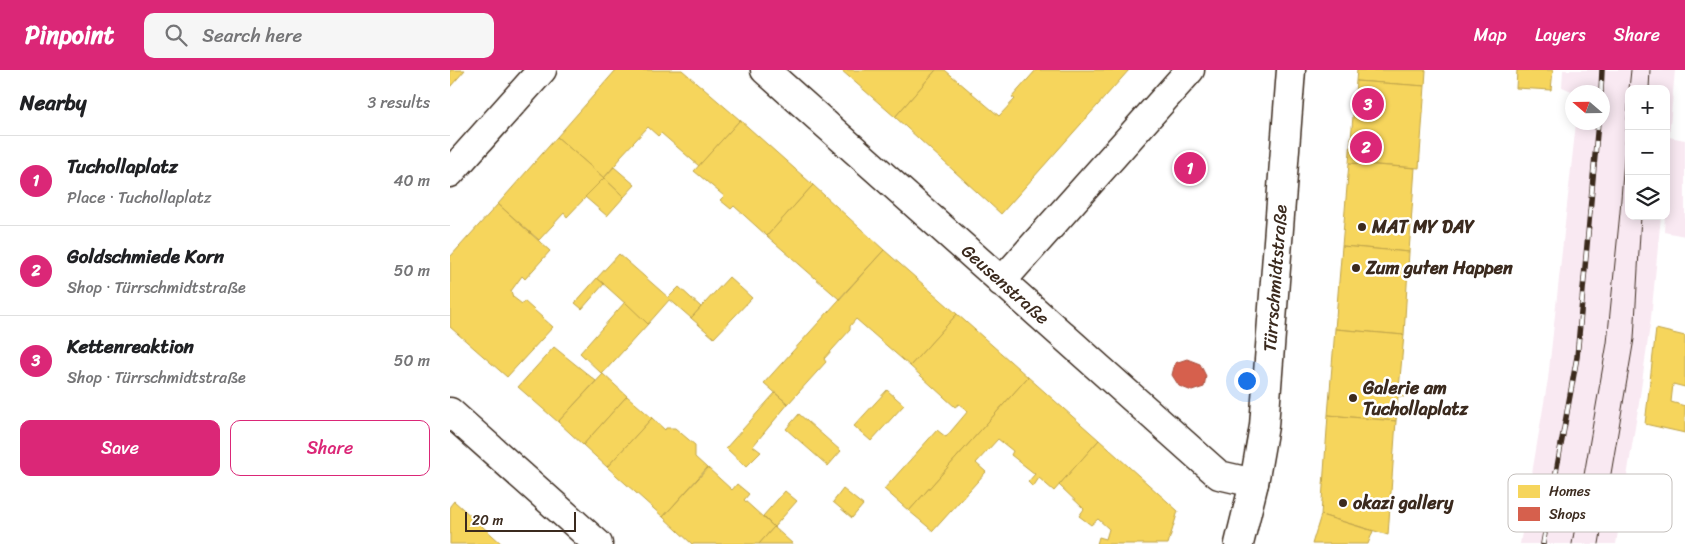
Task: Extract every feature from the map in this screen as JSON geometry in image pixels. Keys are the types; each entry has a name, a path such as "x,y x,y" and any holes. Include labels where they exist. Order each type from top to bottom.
{"street":[{"path":"450,173 542,70"},
{"name":"Geusenstraße","path":"765,70 1219,474 1254,483"},
{"path":"1001,282 1190,70"},
{"name":"Türrschmidtstraße","path":"1239,544 1254,483 1264,426 1291,70"},
{"path":"450,412 598,544"}],"shaded area":[{"path":"1563,70 1675,70 1670,126 1670,85 1625,85 1625,220 1661,220 1651,318 1627,474 1532,474 1548,379 1575,130 1610,130 1610,85 1565,85 1565,88 1562,87"},
{"path":"1670,137 1685,140 1685,236 1664,232 1665,220 1670,220"},
{"path":"1522,532 1618,532 1616,544 1520,544"}],"building: Homes":[{"path":"450,70 465,70 450,87"},
{"path":"616,70 682,70 740,120 699,166 661,133 658,136 648,127 620,157 604,178 557,137"},
{"path":"841,70 936,70 895,117"},
{"path":"936,70 945,70 999,116 1015,99 1012,97 1036,70 1129,70 1001,214 895,117"},
{"path":"1357,70 1426,70 1425,86 1356,81"},
{"path":"1517,70 1553,70 1551,90 1516,88"},
{"path":"1356,81 1425,86 1419,168 1349,163"},
{"path":"740,120 813,185 767,236 734,206 731,209 720,200 724,196 694,171"},
{"path":"557,137 604,178 567,217 564,213 539,240 498,204"},
{"path":"1349,163 1415,168 1409,252 1342,246"},
{"path":"614,167 635,185 624,197 604,178"},
{"path":"604,178 624,197 607,216 585,197"},
{"path":"813,185 884,250 839,299 767,236"},
{"path":"498,204 550,251 525,279 522,276 511,291 513,297 522,304 524,301 553,327 507,377 450,327 450,257"},
{"path":"1342,246 1409,252 1404,335 1335,329"},
{"path":"884,250 957,314 910,366 856,319 850,326 850,330 824,359 826,362 788,404 764,383"},
{"path":"619,254 670,299 648,324 597,278"},
{"path":"729,277 752,298 714,338 691,318"},
{"path":"597,278 604,284 582,309 575,303"},
{"path":"679,287 701,307 691,318 668,298"},
{"path":"625,302 648,324 602,374 580,353"},
{"path":"957,314 1028,377 909,511 884,489 937,430 946,437 968,411 959,404 955,407 910,366"},
{"path":"1335,329 1404,335 1399,389 1405,389 1404,397 1398,396 1396,421 1328,415"},
{"path":"1656,329 1685,336 1685,387 1673,384 1671,402 1685,406 1685,433 1645,424"},
{"path":"554,347 596,381 558,422 518,387"},
{"path":"603,374 627,396 583,445 558,422"},
{"path":"1028,377 1099,440 1054,491 1039,478 1033,487 1028,482 1035,474 1011,455 1013,451 998,439 976,463 986,472 933,531 909,511"},
{"path":"887,390 904,405 871,441 854,426"},
{"path":"775,393 788,404 753,446 761,452 746,467 726,448"},
{"path":"627,396 652,418 607,467 583,445"},
{"path":"799,414 841,451 828,466 786,429"},
{"path":"1328,415 1396,421 1388,535 1321,515"},
{"path":"652,418 665,430 666,428 675,428 695,445 695,457 707,468 663,517 607,467"},
{"path":"1099,440 1178,511 1168,544 1097,544 1099,537 1106,539 1109,529 1098,519 1091,525 1079,516 1084,509 1059,485"},
{"path":"708,468 732,490 737,484 749,494 744,500 774,527 759,544 692,544 663,517"},
{"path":"843,489 863,505 852,518 833,502"},
{"path":"785,491 797,501 774,527 763,516"},
{"path":"454,501 502,544 450,544 450,506"},
{"path":"1321,515 1373,531 1368,544 1312,544"},
{"path":"774,527 793,544 759,544"}],"building: Shops":[{"path":"1187,359 1200,364 1206,376 1204,387 1192,391 1179,386 1172,375 1175,363"}],"tram line":[{"path":"1629,85 1631,70"},
{"path":"1649,85 1650,70"},
{"path":"1584,474 1607,343 1626,130"},
{"path":"1611,474 1634,339 1641,220"},
{"path":"1572,544 1574,532"},
{"path":"1599,544 1601,532"}],"railway":[{"path":"1601,85 1602,70"},
{"path":"1556,474 1577,357 1597,130"},
{"path":"1543,544 1545,532"}],"place":[{"name":"Kettenreaktion","path":"1368,104"},
{"name":"Goldschmiede Korn","path":"1366,147"},
{"name":"Tuchollaplatz","path":"1190,168"},
{"name":"MAT MY DAY","path":"1362,227"},
{"name":"Zum guten Happen","path":"1356,268"},
{"name":"Galerie am Tuchollaplatz","path":"1353,398"},
{"name":"okazi gallery","path":"1343,503"}]}
